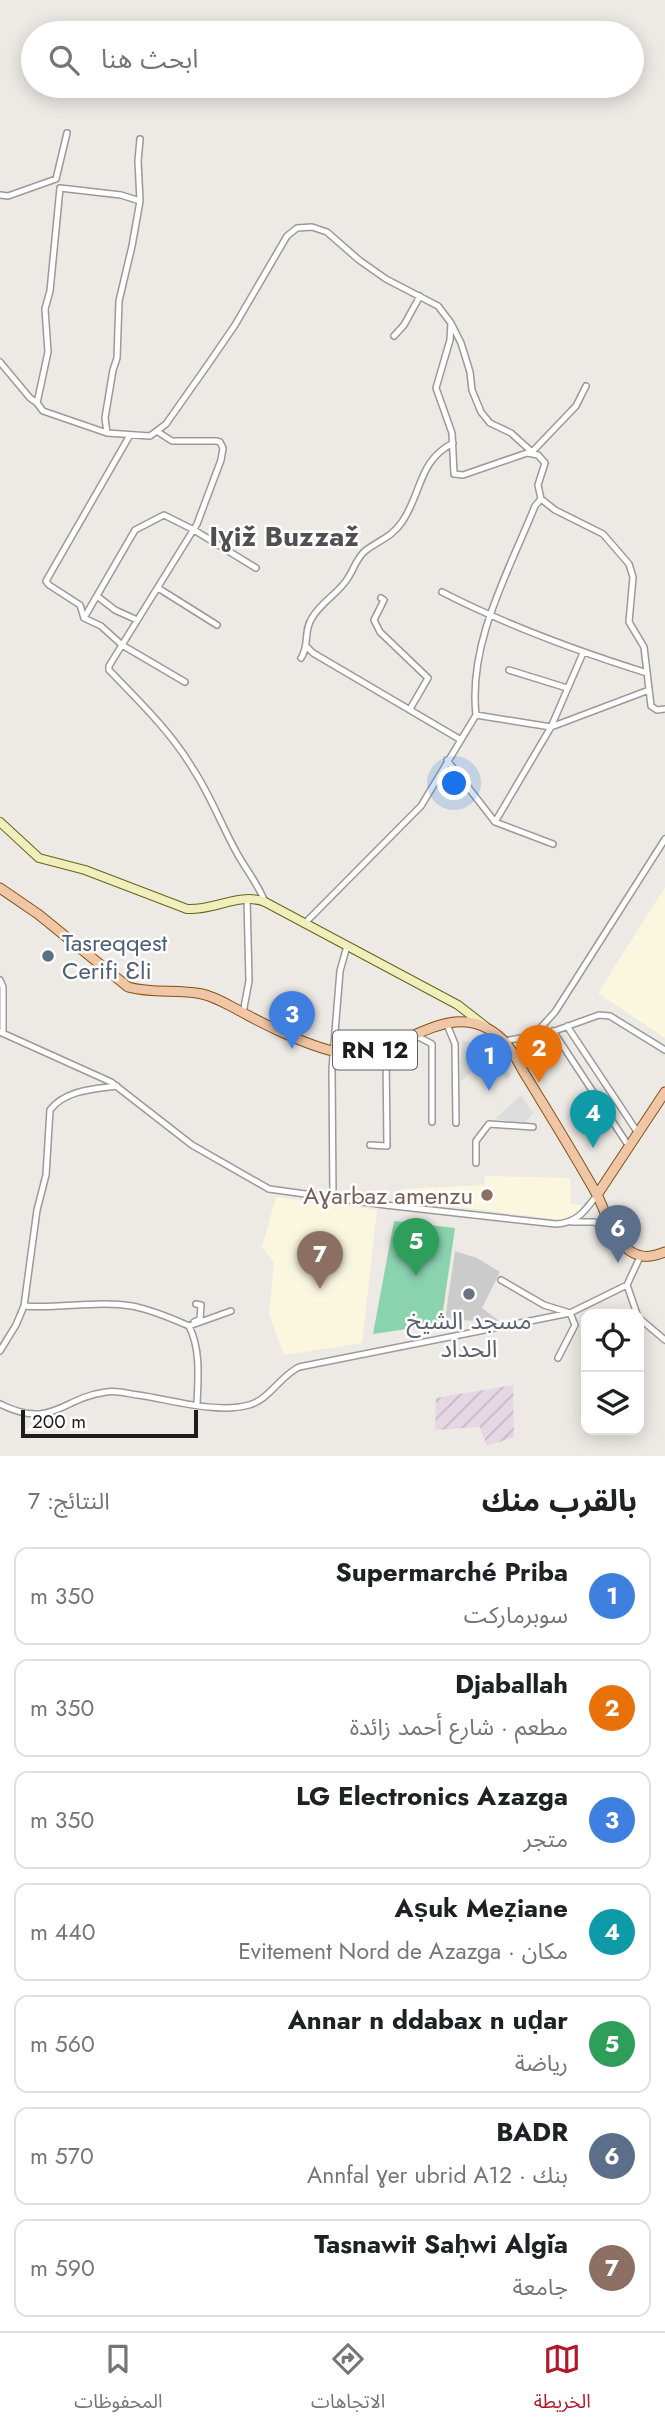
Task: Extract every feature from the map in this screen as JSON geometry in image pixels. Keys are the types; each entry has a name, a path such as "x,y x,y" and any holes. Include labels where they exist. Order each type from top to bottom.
{"main road":[{"name":"RN 12","path":"0,888 38,914 128,987 143,991 201,994 217,999 334,1052 367,1052 446,1022 463,1022 490,1030 504,1041 597,1195 613,1232 629,1250 640,1257"},
{"path":"597,1195 665,1092"},
{"path":"640,1257 652,1258 665,1252"}],"street":[{"path":"37,403 48,352 46,309 60,188 56,179 67,133"},
{"path":"107,433 105,418 117,358 119,301 140,201 138,161 141,139"},
{"path":"0,195 8,196 30,190 56,179"},
{"path":"60,188 121,195 140,201"},
{"path":"0,362 43,411 107,433 150,436 158,432 229,334 291,231 312,227 327,232 378,274 438,306 451,323 461,344 470,372 472,390 481,412 490,424 511,432 545,463 538,485 541,499 555,510 603,534 629,564 633,577 629,622 644,647 651,706 657,710 665,709"},
{"path":"394,336 404,325 420,296"},
{"path":"451,323 450,340 436,388 449,422 453,443 453,471 459,476 531,452 576,406 586,386"},
{"path":"158,432 172,441 216,441 223,444 221,460 194,530 109,670 153,716 192,767 265,902"},
{"path":"83,618 80,605 46,581 130,435"},
{"path":"301,658 307,647 307,631 314,615 340,589 362,553 394,532 405,518 429,463 438,451 453,443"},
{"path":"304,924 421,806 476,715 477,659 490,617 541,499"},
{"path":"83,618 138,528 164,515 256,568"},
{"path":"158,588 217,625"},
{"path":"442,592 490,617 583,653 647,673"},
{"path":"97,596 115,610 137,620"},
{"path":"380,598 384,600 383,604 374,620 380,632 428,678 410,709"},
{"path":"83,618 101,626 122,645 184,682"},
{"path":"307,647 461,740"},
{"path":"495,822 551,727 583,653"},
{"path":"509,670 567,688"},
{"path":"476,715 551,727 649,690"},
{"path":"447,761 495,822 553,844"},
{"path":"0,822 38,858 85,870 180,906 203,909 247,899 265,902 458,1006 490,1030"},
{"path":"534,1035 555,1012 665,839"},
{"path":"243,1013 249,981 247,899"},
{"path":"333,1197 332,1069 340,971 347,946"},
{"path":"0,980 3,986 1,1032 118,1086 192,1145 269,1189 556,1224 594,1222 613,1232"},
{"path":"504,1041 553,1031 590,1017 610,1016 665,1051"},
{"path":"446,1022 455,1044 456,1123"},
{"path":"567,1026 638,1133"},
{"path":"553,1031 628,1145"},
{"path":"415,1035 432,1044 432,1122"},
{"path":"370,1145 387,1146 388,1046"},
{"path":"0,1351 16,1325 23,1306 37,1210 46,1175 50,1111 55,1104 81,1091 118,1086"},
{"path":"476,1163 476,1141 489,1124 533,1126"},
{"path":"572,1222 583,1214 597,1195"},
{"path":"0,1404 24,1414 53,1413 94,1395 117,1392 232,1409 264,1400 284,1377 299,1367 570,1313 627,1285 640,1257"},
{"path":"501,1280 544,1305 570,1313"},
{"path":"627,1285 636,1309"},
{"path":"196,1304 201,1305 201,1320"},
{"path":"23,1306 131,1306 167,1316 189,1326 194,1337 198,1366 197,1405"},
{"path":"189,1326 231,1311"},
{"path":"558,1358 575,1325 570,1313"},
{"path":"644,1321 665,1340"}],"shaded area":[{"path":"665,887 665,1038 598,993"},
{"path":"462,1040 484,1047 511,1075 507,1079 486,1060 460,1082"},
{"path":"521,1095 533,1113 525,1123 495,1119"},
{"name":"Aɣarbaz amenzu","path":"485,1176 570,1178 571,1204 581,1205 581,1211 562,1220 402,1200 403,1189 484,1185"},
{"path":"276,1197 377,1210 362,1343 284,1355 269,1314 274,1263 262,1247"},
{"name":"مسجد الشيخ الحداد","path":"455,1251 477,1258 500,1272 482,1308 499,1321 445,1320"},
{"path":"513,1385 514,1437 487,1446 480,1427 435,1430 436,1398"}],"green space":[{"path":"394,1221 455,1228 441,1324 373,1334"}],"place":[{"name":"Tasreqqest Cerifi Ɛli","path":"48,956"},
{"name":"LG Electronics Azazga","path":"292,1049"},
{"name":"Djaballah","path":"539,1083"},
{"name":"Supermarché Priba","path":"489,1091"},
{"name":"Aṣuk Meẓiane","path":"593,1148"},
{"name":"Aɣarbaz amenzu","path":"487,1195"},
{"name":"BADR","path":"618,1263"},
{"name":"Annar n ddabax n uḍar","path":"416,1276"},
{"name":"Tasnawit Saḥwi Alǧia","path":"320,1289"},
{"name":"مسجد الشيخ الحداد","path":"469,1294"}],"district":[{"name":"Iɣiž Buzzaž","path":"284,536"}]}
